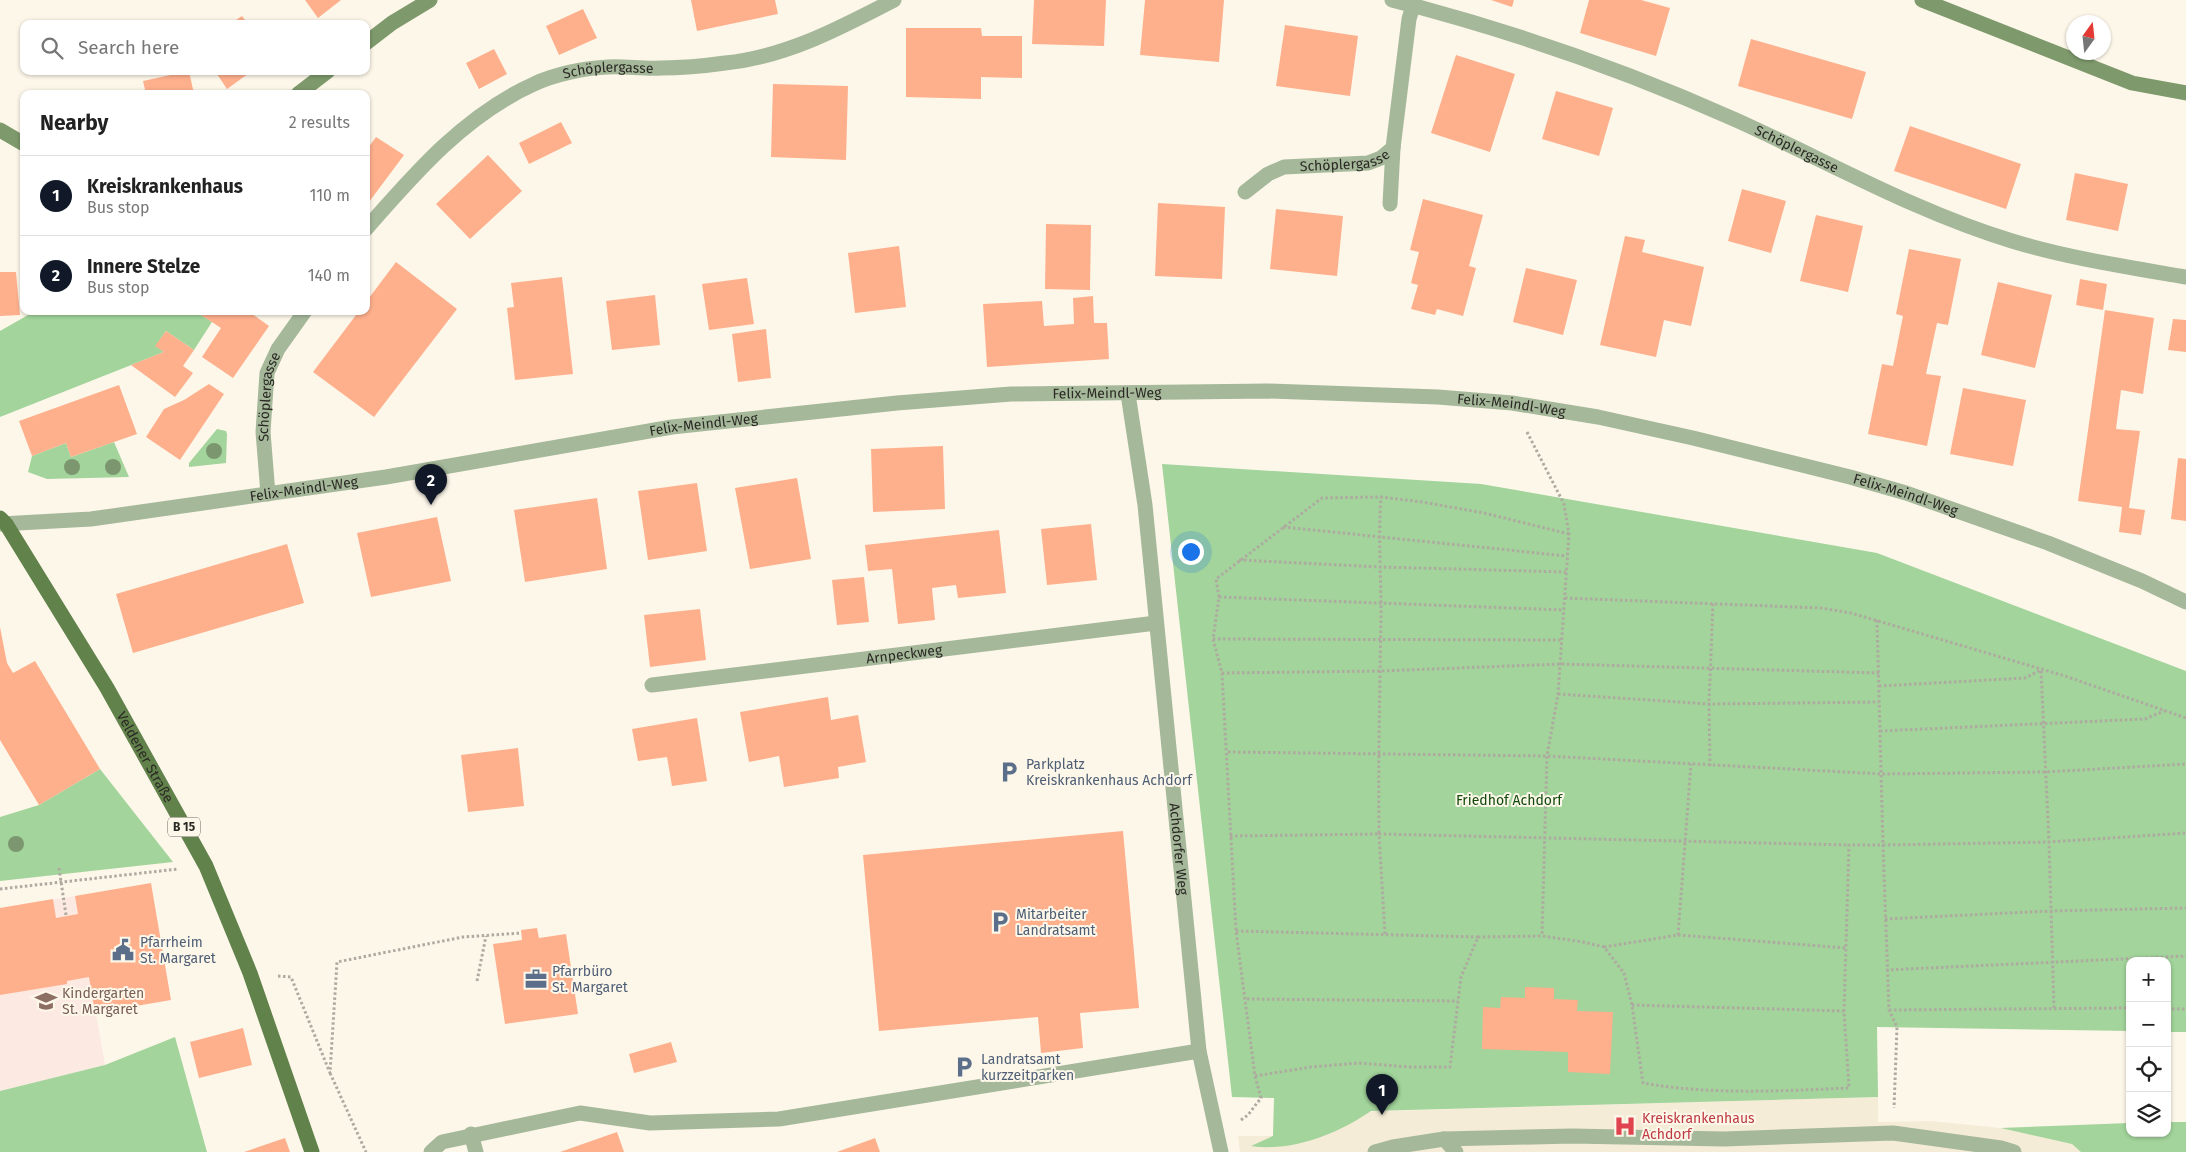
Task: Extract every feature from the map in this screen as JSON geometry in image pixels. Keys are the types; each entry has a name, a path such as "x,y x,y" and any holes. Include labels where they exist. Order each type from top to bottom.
{"main road":[{"name":"Veldener Straße","path":"2,522 107,688 206,866 250,973 312,1152"}],"street":[{"path":"370,40 392,23 430,0"},
{"name":"Schöplergasse","path":"370,224 400,189 449,140 492,107 535,83 564,74 606,67 661,68 727,63 775,53 819,38 894,0"},
{"name":"Schöplergasse","path":"1392,0 1590,61 1651,84 1736,120 1931,211 2012,241 2106,262 2186,277"},
{"path":"1922,0 2132,82 2186,93"},
{"name":"Schöplergasse","path":"1245,192 1268,174 1284,167 1368,163 1381,158 1393,148 1409,19 1414,6"},
{"path":"303,90 323,75"},
{"path":"0,130 20,142"},
{"path":"1390,204 1393,148"},
{"name":"Schöplergasse","path":"268,494 263,432 267,373 278,349 302,315"},
{"name":"Felix-Meindl-Weg","path":"2,522 72,522 428,471 672,427 958,398 1011,394 1268,391 1438,397 1512,403 1598,417 1693,438 1906,493 2048,542 2142,581 2186,602"},
{"name":"Achdorfer Weg","path":"1128,394 1145,505 1199,1051 1221,1152"},
{"name":"Arnpeckweg","path":"652,685 1156,623"},
{"path":"431,1152 442,1142 471,1134 580,1113 650,1124 779,1119 1199,1051"},
{"path":"1376,1152 1393,1147 1444,1139 1572,1136 1724,1139 1893,1133 2001,1148 2014,1152"},
{"path":"471,1134 476,1152"},
{"path":"1444,1139 1456,1152"}],"path":[{"path":"1512,403 1564,504 1569,534 1561,664 1558,694 1547,756 1542,936"},
{"path":"1218,1135 1248,1115 1260,1098 1255,1076 1247,999 1236,931 1230,836 1228,752 1222,673 1213,639 1219,597 1216,579 1238,560 1322,498 1380,497 1484,513 1569,534"},
{"path":"1380,497 1378,535 1381,567 1381,671 1378,753 1379,834 1385,934"},
{"path":"1282,527 1378,535 1567,556"},
{"path":"1238,560 1381,567 1566,572"},
{"path":"1219,597 1564,610"},
{"path":"1565,598 1713,602 1821,608 1877,620 2065,676 2186,718"},
{"path":"1710,766 1710,668 1713,602"},
{"path":"1877,620 1886,970 1889,1010 1897,1027 1893,1133"},
{"path":"1213,639 1562,640"},
{"path":"1222,673 1381,671 1561,664 1879,673"},
{"path":"1879,686 2025,678 2041,670"},
{"path":"2041,670 2042,726 2050,842 2050,911 2054,1008"},
{"path":"1558,694 1710,704 1880,702"},
{"path":"1880,731 2042,726 2145,719 2164,711"},
{"path":"1228,752 1547,756 1882,774 2045,772 2186,764"},
{"path":"1678,935 1691,764"},
{"path":"1230,836 1379,834 1849,845 2050,842 2186,833"},
{"path":"1604,948 1624,973 1632,1005 1643,1083 1670,1088 1698,1089 1782,1091 1850,1088 1844,1011 1849,845"},
{"path":"59,868 66,915"},
{"path":"0,889 144,872"},
{"path":"1884,919 2050,911 2186,908"},
{"path":"1236,931 1478,937 1542,936 1583,942 1604,948 1678,935 1846,948"},
{"path":"330,1073 337,962 463,937 521,933"},
{"path":"477,980 486,936"},
{"path":"1255,1076 1311,1067 1359,1063 1409,1067 1450,1067 1461,977 1478,937"},
{"path":"1886,970 2186,956"},
{"path":"250,973 291,977 330,1073 366,1152"},
{"path":"1247,999 1458,1000"},
{"path":"1632,1005 1844,1011"},
{"path":"1889,1010 2126,1008"},
{"path":"2171,1009 2186,1009"}],"shaded area":[{"name":"Kindergarten St. Margaret","path":"75,896 105,1065 0,1091 0,908"},
{"name":"Kreiskrankenhaus Achdorf","path":"1878,1097 1878,1122 1930,1121 2001,1128 2126,1123 2126,1137 2171,1137 2171,1122 2186,1122 2186,1152 1240,1152 1238,1136 1273,1136 1274,1114"}],"green space":[{"path":"28,315 201,315 212,322 194,350 166,331 156,346 164,352 0,417 0,331"},
{"path":"217,429 226,431 227,434 226,463 189,467 189,463"},
{"path":"114,442 129,477 47,479 28,472 32,456 66,443 71,457"},
{"name":"Friedhof Achdorf","path":"1162,464 1481,484 1877,553 2186,671 2186,1032 2171,1032 2171,957 2126,957 2126,1031 1877,1027 1878,1097 1371,1111 1329,1134 1298,1144 1267,1147 1251,1146 1273,1136 1274,1098 1232,1097"},
{"path":"100,769 173,862 0,881 0,817 39,805"},
{"path":"175,1037 207,1152 0,1152 0,1091 105,1065"},
{"path":"2171,1122 2186,1122 2186,1152 2081,1152 2072,1144 2001,1128 2126,1123 2126,1137 2171,1137"}],"building":[{"path":"305,0 341,0 318,18"},
{"path":"691,0 775,0 778,14 697,31"},
{"path":"1034,0 1106,0 1104,46 1032,44"},
{"path":"1145,0 1224,0 1219,62 1140,55"},
{"path":"1491,0 1514,0 1512,7"},
{"path":"1589,0 1641,0 1670,8 1656,56 1580,33"},
{"path":"583,9 597,38 559,55 546,26"},
{"path":"242,16 245,20 236,20"},
{"path":"1285,25 1358,36 1350,96 1276,86"},
{"path":"906,28 981,28 982,36 1022,36 1022,78 981,77 981,99 906,97"},
{"path":"1751,39 1866,72 1852,119 1738,86"},
{"path":"494,49 507,74 479,89 466,63"},
{"path":"1456,55 1515,74 1490,152 1431,133"},
{"path":"171,75 190,75 193,90 145,90 143,81"},
{"path":"218,75 246,75 227,89"},
{"path":"773,84 848,86 846,160 771,157"},
{"path":"1556,91 1613,108 1599,156 1542,139"},
{"path":"561,122 572,143 529,164 519,143"},
{"path":"1910,126 2021,164 2006,209 1894,171"},
{"path":"376,137 404,155 370,201 370,145"},
{"path":"488,155 522,191 470,239 436,204"},
{"path":"2075,173 2128,184 2118,231 2066,220"},
{"path":"1742,189 1786,201 1771,253 1728,241"},
{"path":"1423,199 1483,215 1469,266 1476,268 1463,316 1437,309 1435,315 1411,309 1418,285 1411,283 1419,252 1410,250"},
{"path":"1158,203 1225,207 1222,279 1155,276"},
{"path":"1276,209 1343,216 1337,276 1270,269"},
{"path":"1816,215 1863,226 1848,292 1800,281"},
{"path":"1046,224 1091,225 1090,290 1045,289"},
{"path":"1625,236 1645,240 1642,252 1704,267 1691,326 1664,320 1656,357 1600,345"},
{"path":"899,246 906,307 855,313 848,253"},
{"path":"1909,249 1961,259 1948,325 1937,323 1926,374 1941,376 1927,446 1868,434 1882,364 1893,366 1903,316 1896,314"},
{"path":"396,262 457,309 374,417 313,372 356,315 370,315 370,297"},
{"path":"1526,268 1577,280 1563,335 1513,322"},
{"path":"0,272 16,272 20,315 0,316"},
{"path":"562,277 573,374 515,380 507,308 514,307 511,283"},
{"path":"747,278 754,324 709,330 702,284"},
{"path":"2080,279 2107,284 2103,310 2076,305"},
{"path":"1998,282 2052,295 2035,368 1981,355"},
{"path":"655,295 660,345 612,350 606,301"},
{"path":"1093,296 1094,323 1107,323 1109,359 987,367 983,304 1042,301 1044,326 1074,324 1073,298"},
{"path":"2105,310 2154,318 2143,394 2121,390 2116,429 2140,431 2129,508 2145,510 2141,535 2119,532 2122,507 2078,501"},
{"path":"201,315 254,315 269,326 233,378 202,357 221,328"},
{"path":"2173,319 2186,320 2186,352 2168,350"},
{"path":"766,329 771,378 738,382 732,334"},
{"path":"166,331 194,350 183,366 193,373 175,397 131,365 164,352 155,346"},
{"path":"209,384 224,394 180,460 146,437 164,409 184,400"},
{"path":"119,385 137,434 71,457 66,443 32,456 19,421"},
{"path":"1963,388 2026,400 2013,466 1950,454"},
{"path":"943,446 945,509 873,512 871,449"},
{"path":"2178,458 2186,459 2186,521 2171,519"},
{"path":"797,478 811,559 750,569 735,488"},
{"path":"697,483 707,551 648,560 638,491"},
{"path":"597,498 607,569 525,582 514,510"},
{"path":"437,517 451,581 371,597 357,533"},
{"path":"1091,524 1097,580 1047,585 1041,529"},
{"path":"999,530 1006,593 958,598 956,585 932,588 935,620 898,624 892,569 868,571 865,545"},
{"path":"287,544 304,603 133,653 116,594"},
{"path":"864,577 869,622 837,625 832,580"},
{"path":"700,609 706,660 650,667 644,615"},
{"path":"0,627 7,663 13,673 35,661 100,769 39,805 0,740"},
{"path":"828,697 831,720 858,715 866,762 838,767 839,778 784,787 779,756 749,762 740,712"},
{"path":"697,718 707,781 672,786 667,757 638,761 632,729"},
{"path":"518,748 524,806 468,812 461,755"},
{"name":"Mitarbeiter Landratsamt","path":"1123,831 1139,1008 1080,1013 1083,1048 1041,1053 1038,1017 879,1031 863,855"},
{"path":"151,883 171,1000 95,1013 89,977 67,981 67,984 0,995 0,908 53,899 56,918 78,914 75,896"},
{"name":"Pfarrbüro St. Margaret","path":"537,928 539,938 566,934 578,1014 505,1024 493,944 522,940 521,930"},
{"path":"1525,987 1554,988 1554,999 1578,1000 1577,1011 1613,1012 1610,1074 1568,1072 1568,1052 1482,1049 1483,1007 1500,1008 1501,997 1525,998"},
{"path":"243,1028 252,1065 199,1078 190,1042"},
{"path":"671,1042 677,1062 634,1073 629,1054"},
{"path":"617,1132 624,1152 560,1152"},
{"path":"285,1138 290,1152 244,1152"},
{"path":"875,1138 880,1152 837,1152"}],"place":[{"name":"Innere Stelze","path":"431,505"},
{"name":"Parkplatz Kreiskrankenhaus Achdorf","path":"1009,772"},
{"name":"Mitarbeiter Landratsamt","path":"1000,922"},
{"name":"Pfarrheim St. Margaret","path":"123,950"},
{"name":"Pfarrbüro St. Margaret","path":"536,979"},
{"name":"Kindergarten St. Margaret","path":"46,1001"},
{"name":"Landratsamt kurzzeitparken","path":"964,1067"},
{"name":"Kreiskrankenhaus","path":"1382,1115"},
{"name":"Kreiskrankenhaus Achdorf","path":"1625,1126"}]}
